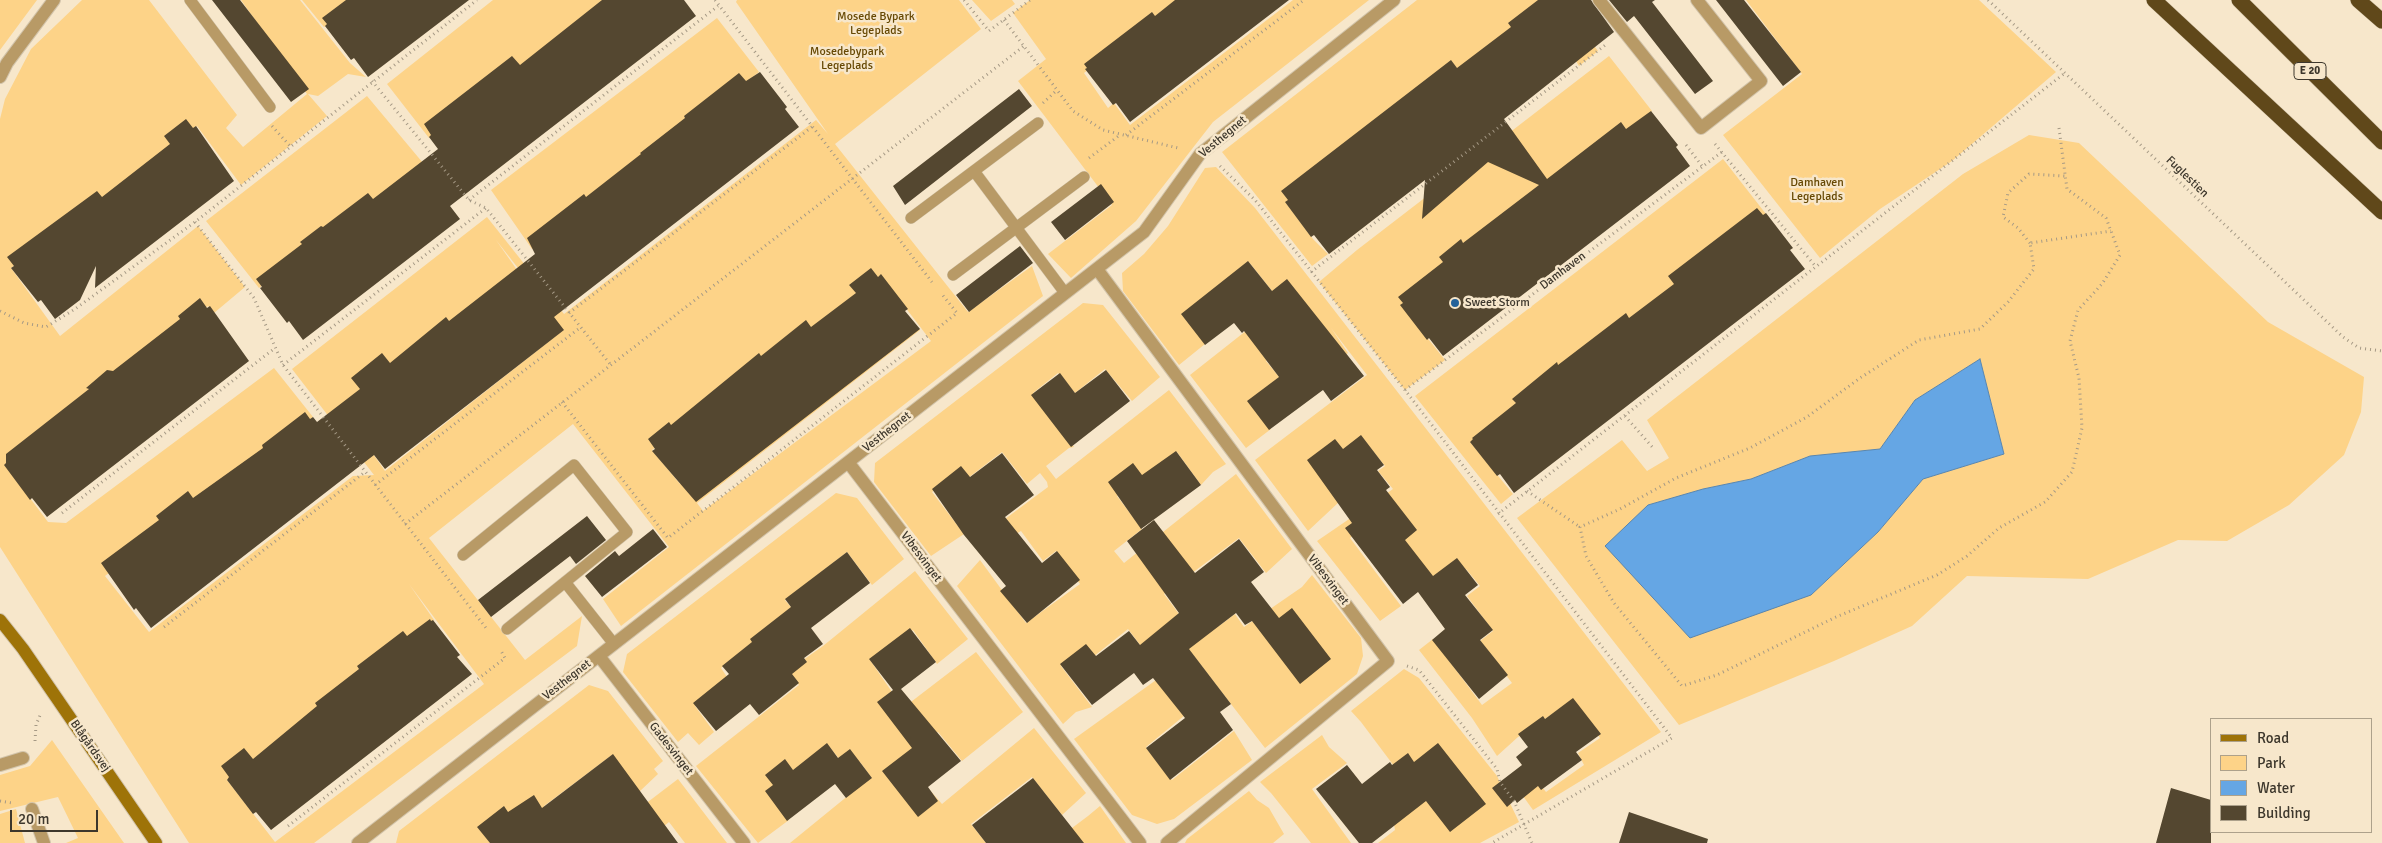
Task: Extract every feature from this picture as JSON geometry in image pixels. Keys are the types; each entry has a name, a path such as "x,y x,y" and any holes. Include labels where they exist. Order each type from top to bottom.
{"highway":[{"path":"2154,0 2382,212"},
{"name":"E 20","path":"2238,0 2382,142"},
{"path":"2358,0 2382,21"}],"street":[{"path":"0,77 7,63 54,0"},
{"name":"Vesthegnet","path":"358,843 372,838 614,644 1144,232 1200,154 1394,0"},
{"path":"1599,0 1701,128 1761,81 1697,0"},
{"name":"Vibesvinget","path":"1097,268 1388,661"},
{"name":"Vibesvinget","path":"848,462 1140,843"},
{"name":"Blågårdsvej","path":"0,610 23,649"},
{"name":"Blågårdsvej","path":"0,620 23,649 156,843"},
{"name":"Gadesvinget","path":"599,656 744,843"},
{"path":"1168,843 1388,661"},
{"path":"0,765 24,758"},
{"path":"32,808 44,843"}],"lane":[{"path":"190,0 270,107"},
{"path":"911,218 1038,123"},
{"path":"974,171 1065,293"},
{"path":"953,275 1084,177"},
{"path":"463,555 574,465 627,532 507,629"},
{"path":"565,582 614,644"}],"path":[{"path":"0,311 24,323 46,327 75,309 195,222 477,0"},
{"path":"715,0 812,128 934,283"},
{"path":"964,0 989,31 1030,0"},
{"path":"1126,136 1304,0"},
{"name":"Fuglestien","path":"1988,0 2343,337 2359,348 2382,351"},
{"path":"469,200 718,6"},
{"path":"1004,20 1073,111 1103,130 1200,154 1217,162 1254,200 1405,390 1498,514 1672,738 1492,843"},
{"path":"1311,272 1624,31"},
{"path":"405,524 1024,46"},
{"path":"1498,514 2065,73"},
{"path":"372,81 469,200 486,208 610,364"},
{"path":"570,313 812,128"},
{"path":"1701,128 1816,267"},
{"path":"1527,491 1580,527 1586,556 1614,604 1682,686 1717,675 1836,617 1937,575 1966,556 1999,528 2046,502 2072,472 2082,428 2078,378 2070,341 2078,310 2102,284 2120,255 2106,218 2067,189 2059,128"},
{"path":"1084,177 1082,163 1120,134"},
{"name":"Damhaven","path":"1405,390 1722,152"},
{"path":"1580,527 1620,509 1676,478 1750,448 1807,417 1860,378 1919,340 1980,330 2008,302 2034,268 2030,243 2018,228 2003,216 2008,193 2028,174 2065,176"},
{"path":"283,365 486,208"},
{"path":"195,222 254,298 283,365 493,638 505,658 288,826"},
{"path":"2030,243 2111,231"},
{"path":"562,402 668,538 957,313 939,290"},
{"path":"375,485 581,327"},
{"path":"62,514 275,348"},
{"path":"1625,416 1654,449"},
{"path":"164,627 366,472"},
{"path":"493,638 507,629"},
{"path":"1388,661 1419,670 1498,769 1500,782 1514,801 1532,843"},
{"path":"24,758 34,743 36,724 52,691"}],"green space":[{"path":"0,0 37,0 0,50"},
{"path":"82,0 149,0 237,115 226,128 243,147 307,94 241,0 300,0 350,63 366,77 348,74 318,96 308,94 327,116 241,185 197,126 11,268 60,336 198,226 245,287 214,313 208,306 5,465 48,522 66,523 274,368 313,417 105,576 149,632 353,476 374,475 292,369 487,217 564,314 816,120 828,134 736,2 737,0 959,0 981,29 835,144 968,312 1032,266 1043,296 621,626 603,599 669,547 573,424 429,538 525,660 582,616 577,646 314,843 189,843 0,547 0,119 5,99 31,49","holes":["496,240 551,310 548,312 562,331 385,471 371,451 522,277","882,277 931,341 703,511 697,503 920,330 904,312 680,484 652,450","409,584 484,684 275,842 227,780 434,620"]},
{"path":"302,0 358,0 324,27"},
{"path":"493,0 605,0 429,138 387,84"},
{"path":"972,0 1012,0 1015,4 991,21"},
{"path":"1030,0 1179,0 1084,73 1108,108 1114,103 1130,125 1293,0 1369,0 1213,122 1136,221 1071,278 1048,254 1112,205 1018,81 1046,59 1013,13"},
{"path":"1417,0 1559,0 1598,51 1579,66 1565,43 1538,7 1286,203 1313,239 1328,254 1312,266 1222,152"},
{"name":"Damhaven Legeplads","path":"1746,0 1979,0 2056,72 1952,161 1880,209 1820,258 1723,135 1802,74"},
{"path":"717,18 759,72 532,249 491,190"},
{"path":"1609,56 1652,111 1401,305 1445,360 1405,390 1319,282 1357,250"},
{"path":"367,96 423,163 259,288 206,221"},
{"path":"2029,135 2079,143 2268,322 2364,377 2361,412 2344,455 2289,505 2227,541 2178,540 2088,579 1967,576 1912,626 1834,661 1679,725 1517,518 1622,440 1647,471 1669,458 1647,420 1963,174","holes":["1980,359 2004,454 1923,479 1878,532 1811,595 1648,505 1703,489 1751,479 1810,456 1880,449 1915,400"]},
{"path":"1723,159 1766,214 1471,443 1513,494 1501,504 1415,396"},
{"path":"1216,167 1255,208 1661,732 1533,810 1510,778 1525,766 1546,792 1584,765 1578,753 1600,738 1573,700 1518,737 1497,756 1472,718 1419,650 1433,639 1482,705 1512,683 1480,641 1493,631 1467,596 1480,586 1466,569 1457,576 1434,581 1383,513 1350,538 1401,606 1380,621 1317,541 1393,489 1378,471 1385,466 1361,436 1339,502 1308,531 1255,460 1367,375 1331,328 1348,353 1321,372 1293,339 1266,361 1280,378 1250,403 1271,429 1246,448 1190,375 1294,293 1272,291 1249,262 1182,314 1205,344 1179,365 1123,291 1122,273 1144,254 1168,226 1205,168"},
{"path":"1083,303 1103,305 1160,377 1132,401 1105,369 1075,393 1058,373 1033,393 1074,447 1069,448 1046,466 1056,479 1169,390 1226,464 1213,472 1201,485 1177,452 1117,496 1142,529 1114,551 1124,563 1236,474 1292,549 1266,573 1239,538 1164,594 1191,630 1211,615 1219,626 1235,614 1244,627 1302,587 1312,575 1361,638 1363,656 1357,674 1265,748 1190,651 1207,697 1146,747 1172,780 1234,731 1252,760 1174,819 1157,824 1132,815 1074,739 1163,675 1128,629 1093,657 1085,647 1061,666 1092,707 1076,712 1063,724 957,586 980,560 1026,623 1080,584 1056,551 1043,561 1021,531 1014,535 1001,522 1048,487 1047,482 1040,473 1027,484 1002,452 968,478 961,469 932,492 964,534 931,556 874,482 875,463"},
{"path":"836,493 857,498 904,559 872,585 847,552 785,600 811,631 796,665 823,646 915,571 968,639 937,664 913,630 870,660 903,708 976,652 1023,712 962,761 938,732 886,773 928,788 942,804 1034,728 1086,793 1062,815 1032,777 971,824 986,843 790,843 871,777 860,762 849,771 828,745 768,794 789,820 758,843 696,766 799,685 790,674 748,648 721,668 729,680 695,706 714,732 699,745 688,733 678,742 623,672 627,654"},
{"path":"1404,669 1419,678 1497,776 1519,822 1480,843 1378,843 1395,830 1393,818 1418,798 1351,711"},
{"path":"589,685 608,691 663,761 654,769 658,774 639,792 612,755 544,806 589,843 396,843 399,831"},
{"path":"1322,735 1329,747 1347,763 1312,789 1351,843 1311,843 1260,782"},
{"path":"52,740 124,843 66,843 78,838 58,797 0,811 0,775 30,766"},
{"path":"678,779 727,843 685,843 669,822 643,843 594,843"},
{"path":"1249,791 1257,800 1269,808 1284,834 1273,843 1185,843 1187,839"},
{"path":"1100,806 1126,843 1052,843 1088,816"},
{"path":"16,809 25,843 0,843 0,814"}],"water":[{"path":"1980,359 2004,454 1923,479 1878,532 1811,595 1690,638 1605,546 1648,505 1703,489 1751,479 1810,456 1880,449 1915,400"}],"building":[{"path":"212,0 240,0 309,89 291,102"},
{"path":"346,0 469,0 368,77 354,58 351,60 325,26 327,24 322,18"},
{"path":"602,0 684,0 696,16 450,206 460,219 303,340 260,288 262,287 256,279 302,244 300,242 321,226 323,227 368,193 373,199 438,149 429,137 431,135 424,124 512,56 520,65"},
{"path":"1175,0 1289,0 1130,122 1116,103 1113,105 1085,69 1087,68 1084,64 1152,12 1155,16"},
{"path":"1538,0 1591,0 1614,32 1504,119 1547,179 1621,122 1626,129 1651,111 1678,145 1676,147 1690,166 1443,356 1429,338 1427,340 1400,305 1403,303 1398,297 1443,262 1439,257 1461,239 1463,243 1539,185 1488,162 1422,219 1425,180 1329,254 1314,235 1311,237 1285,202 1288,200 1281,191 1451,60 1457,68 1511,27 1508,23"},
{"path":"1609,0 1655,0 1652,2 1713,81 1695,94 1634,16 1627,22"},
{"path":"1716,0 1744,0 1801,72 1783,86"},
{"path":"760,72 787,107 785,109 799,127 554,317 564,330 385,469 374,455 151,628 136,608 134,610 101,563 159,520 156,516 188,491 193,498 263,448 262,445 305,412 310,419 313,417 317,422 360,389 351,378 382,353 390,363 446,317 449,321 535,254 527,238 584,194 586,197 739,73 746,81"},
{"path":"1019,89 1032,106 905,205 893,186"},
{"path":"186,119 193,128 196,126 234,181 95,288 96,266 80,300 55,319 41,300 38,302 11,268 14,266 7,257 97,191 102,197 170,144 164,136"},
{"path":"1101,184 1114,202 1065,240 1051,222"},
{"path":"1757,208 1763,215 1766,213 1793,248 1790,250 1805,269 1514,493 1500,474 1497,476 1470,442 1472,438 1516,403 1512,399 1557,362 1558,365 1626,313 1629,318 1674,284 1668,276"},
{"path":"1020,246 1033,263 969,312 956,295"},
{"path":"1248,261 1272,291 1287,279 1364,376 1331,401 1323,390 1269,430 1247,401 1279,377 1244,331 1242,333 1234,323 1205,345 1181,314"},
{"path":"871,268 878,277 881,274 908,309 905,311 920,329 696,502 652,451 655,449 648,439 669,422 671,425 759,353 761,356 806,320 811,327 856,293 849,285"},
{"path":"200,298 207,308 210,306 249,361 47,517 32,498 30,500 4,465 6,463 6,454 89,389 86,388 107,370 113,371 180,319 178,316"},
{"path":"1106,370 1130,401 1071,447 1031,395 1060,373 1075,393"},
{"path":"1361,435 1384,465 1377,470 1390,487 1386,490 1417,530 1405,540 1433,576 1457,558 1478,585 1465,595 1493,630 1480,640 1508,675 1479,699 1432,640 1445,629 1418,592 1403,604 1345,528 1352,523 1307,460 1335,439 1343,449"},
{"path":"1176,451 1201,485 1141,529 1108,482 1133,463 1142,475"},
{"path":"1002,453 1034,495 1005,517 1042,563 1057,551 1080,580 1027,623 1000,591 1006,586 964,535 932,489 961,466 970,477"},
{"path":"587,516 606,540 576,564 570,556 491,617 478,600"},
{"path":"1154,520 1195,573 1239,539 1264,572 1251,582 1279,618 1292,608 1331,659 1300,684 1252,621 1245,625 1236,613 1189,649 1231,704 1220,712 1233,730 1170,780 1146,748 1185,718 1153,678 1143,685 1134,673 1092,705 1060,664 1086,644 1096,656 1129,631 1140,645 1179,613 1127,541"},
{"path":"653,529 667,547 602,597 585,576 615,551 619,556"},
{"path":"847,552 870,583 811,628 823,644 804,658 807,662 792,674 799,683 759,715 750,704 716,731 693,703 729,674 722,666 752,642 750,639 791,607 785,599"},
{"path":"430,619 431,621 433,620 460,655 457,657 472,674 271,830 256,812 253,814 227,780 229,777 221,766 244,748 253,759 317,706 315,703 359,669 357,666 403,631 407,636"},
{"path":"910,628 936,662 901,689 961,761 928,787 938,801 918,817 882,771 912,748 877,702 893,690 869,659"},
{"path":"1573,698 1601,734 1576,752 1582,760 1541,790 1538,786 1517,803 1515,800 1507,807 1492,788 1522,765 1516,757 1528,747 1518,734 1543,716 1545,719"},
{"path":"827,743 838,758 850,749 872,778 846,798 835,784 787,821 765,791 773,785 765,775 785,759 793,770"},
{"path":"1438,743 1486,804 1450,832 1426,801 1372,843 1359,843 1316,789 1347,765 1362,784 1390,762 1392,765 1408,753 1414,762"},
{"path":"613,754 678,843 490,843 477,827 504,806 508,812 534,795 542,808"},
{"path":"1033,778 1084,843 986,843 972,825"},
{"path":"2171,788 2210,800 2211,843 2156,843"},
{"path":"1629,812 1708,839 1707,843 1619,843"}],"place":[{"name":"Sweet Storm","path":"1455,303"}],"park label":[{"name":"Mosede Bypark Legeplads","path":"876,24"},
{"name":"Mosedebypark Legeplads","path":"847,59"}]}
